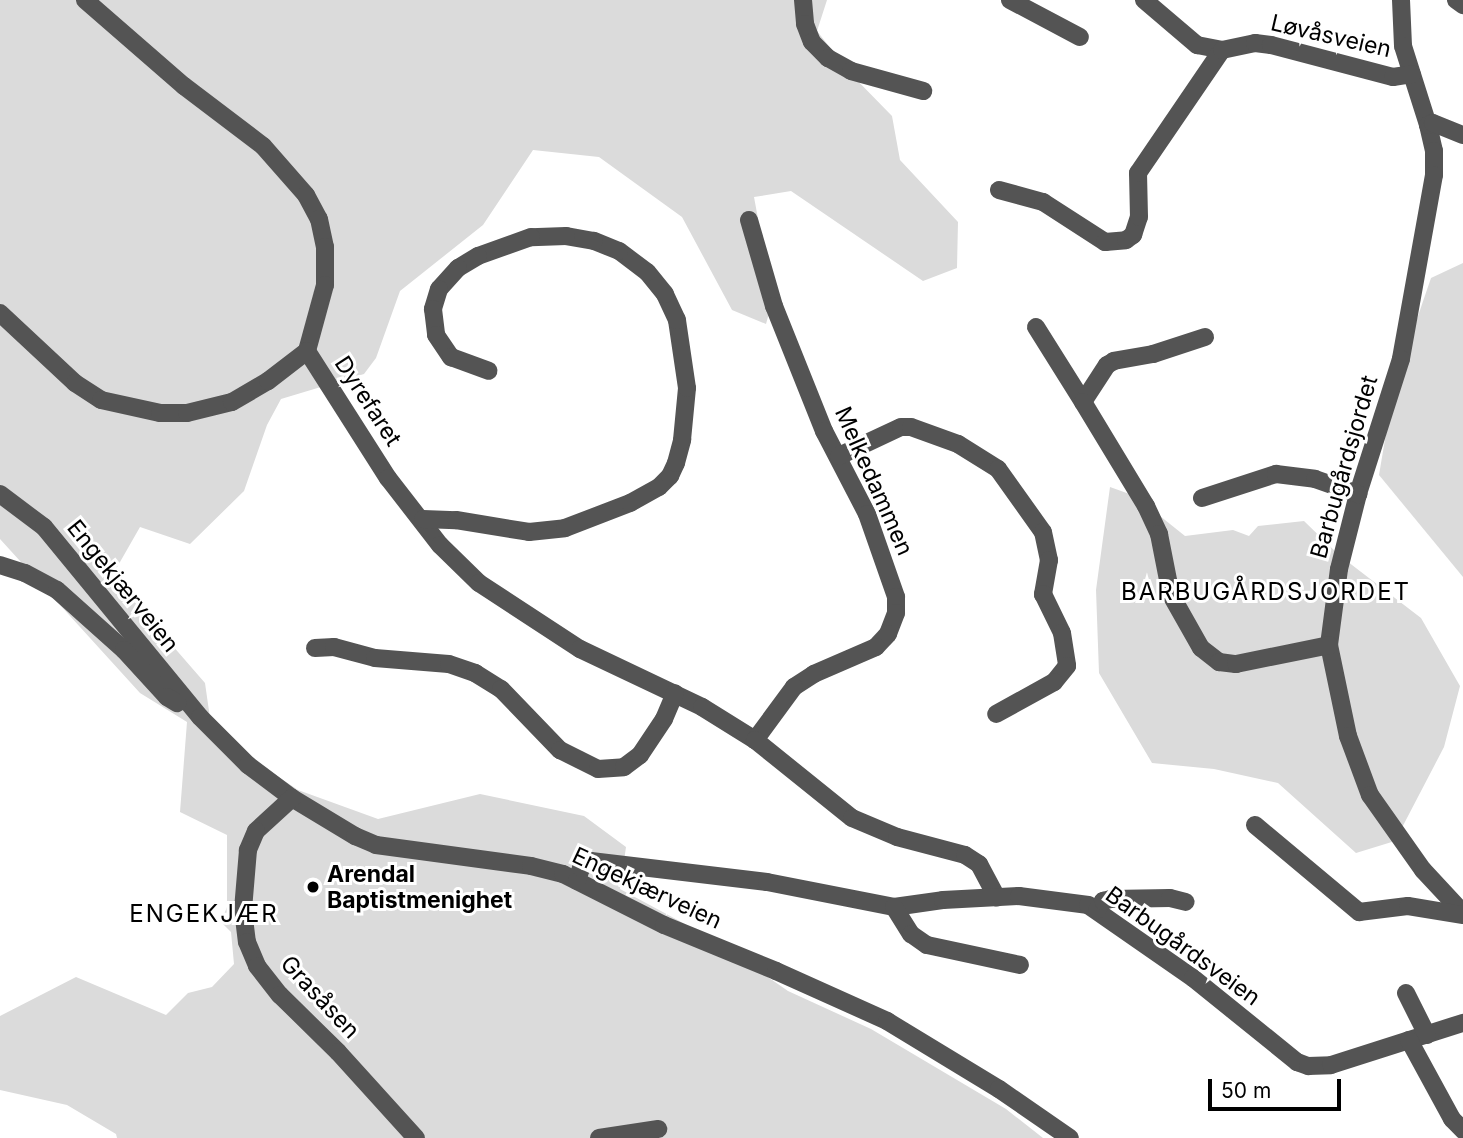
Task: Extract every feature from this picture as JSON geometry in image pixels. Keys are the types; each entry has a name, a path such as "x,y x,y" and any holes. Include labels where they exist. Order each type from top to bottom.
{"street":[{"name":"Dyrefaret","path":"85,0 184,86 263,146 306,195 319,219 325,247 325,285 307,351 388,478 423,519 440,545 509,605 580,649 675,693 755,740"},
{"path":"803,0 805,24 812,42 828,58 852,71 923,91"},
{"path":"1010,0 1080,37"},
{"path":"999,190 1043,202 1062,212 1088,234 1115,243 1133,235 1139,217 1138,173 1222,50 1196,45 1144,0"},
{"name":"Barbugårdsjordet","path":"1401,0 1403,46 1428,125 1434,151 1434,175 1412,311 1388,403 1358,494 1339,569 1329,645 1348,736 1370,795 1423,870 1463,914"},
{"path":"1456,0 1463,5"},
{"name":"Løvåsveien","path":"1222,50 1255,43 1271,45 1393,77 1412,74"},
{"path":"1428,125 1433,123 1463,135"},
{"name":"Melkedammen","path":"749,220 774,306 824,431 839,456 879,541 896,597 896,613 888,634 876,647 814,674 794,687 755,740"},
{"path":"423,519 456,520 529,532 565,528 630,503 670,477 682,440 687,388 677,320 665,294 647,272 619,251 594,241 566,236 531,237 478,256 458,268 439,289 433,309 436,335 451,357 489,371"},
{"path":"0,313 75,383 101,400 160,413 187,413 232,402 268,381 307,351"},
{"path":"1036,327 1146,506 1159,534 1171,594 1201,648 1219,662 1236,664 1308,647 1329,645"},
{"path":"1083,402 1107,365 1114,361 1153,354 1205,337"},
{"path":"839,456 901,427 911,427 958,444 998,469 1043,532 1049,560 1042,594 1062,633 1067,666 1054,682 996,714"},
{"path":"1202,498 1276,474 1315,479 1358,494"},
{"name":"Engekjærveien","path":"0,494 44,527 200,717 248,765 292,798 355,836 376,845 531,866 577,881 664,925 887,1021 999,1089 1070,1138"},
{"name":"Engekjærveien","path":"0,565 25,573 57,590 124,650 167,698 200,717"},
{"path":"315,648 334,647 375,658 449,664 475,673 501,689 560,750 598,769 624,767 640,755 664,719 675,693"},
{"path":"755,740 852,818 897,837 965,855 979,864 997,898"},
{"name":"Grasåsen","path":"292,798 256,831 248,850 243,910 247,942 257,965 280,995 338,1052 415,1138"},
{"path":"1255,825 1359,912 1409,906 1463,914"},
{"name":"Barbugårdsveien","path":"577,881 581,868 591,861 767,882 894,907 943,900 1019,896 1088,905 1193,978 1297,1062 1331,1065 1463,1023"},
{"path":"1097,910 1104,901 1111,899 1170,898 1186,902"},
{"path":"894,907 911,934 927,944 1020,965"},
{"path":"1406,993 1427,1035"},
{"path":"1409,1040 1452,1119 1463,1130"},
{"path":"599,1138 658,1129"}],"shaded area":[{"path":"0,0 827,0 817,31 849,72 892,116 900,160 958,222 957,268 923,281 791,191 754,197 773,299 766,324 732,310 682,217 599,157 533,150 483,225 400,291 376,358 364,374 281,399 267,425 244,491 190,544 140,527 112,576 205,683 212,732 298,790 378,819 480,794 584,816 626,847 620,889 711,938 788,991 871,1029 1006,1109 1043,1138 117,1138 116,1134 67,1105 0,1090 0,1016 76,977 166,1015 188,993 212,987 234,964 231,932 221,922 227,907 227,835 180,812 187,722 140,693 0,539"},
{"path":"1463,263 1463,577 1379,475 1394,386 1431,278"},
{"path":"1110,487 1135,496 1185,536 1233,530 1249,536 1258,526 1304,521 1339,555 1421,618 1460,686 1444,747 1395,841 1356,853 1278,783 1214,769 1152,763 1099,673 1096,590"}],"place":[{"name":"Arendal Baptistmenighet","path":"313,887"}],"district":[{"name":"BARBUGÅRDSJORDET","path":"1266,592"},
{"name":"ENGEKJÆR","path":"204,914"}]}
